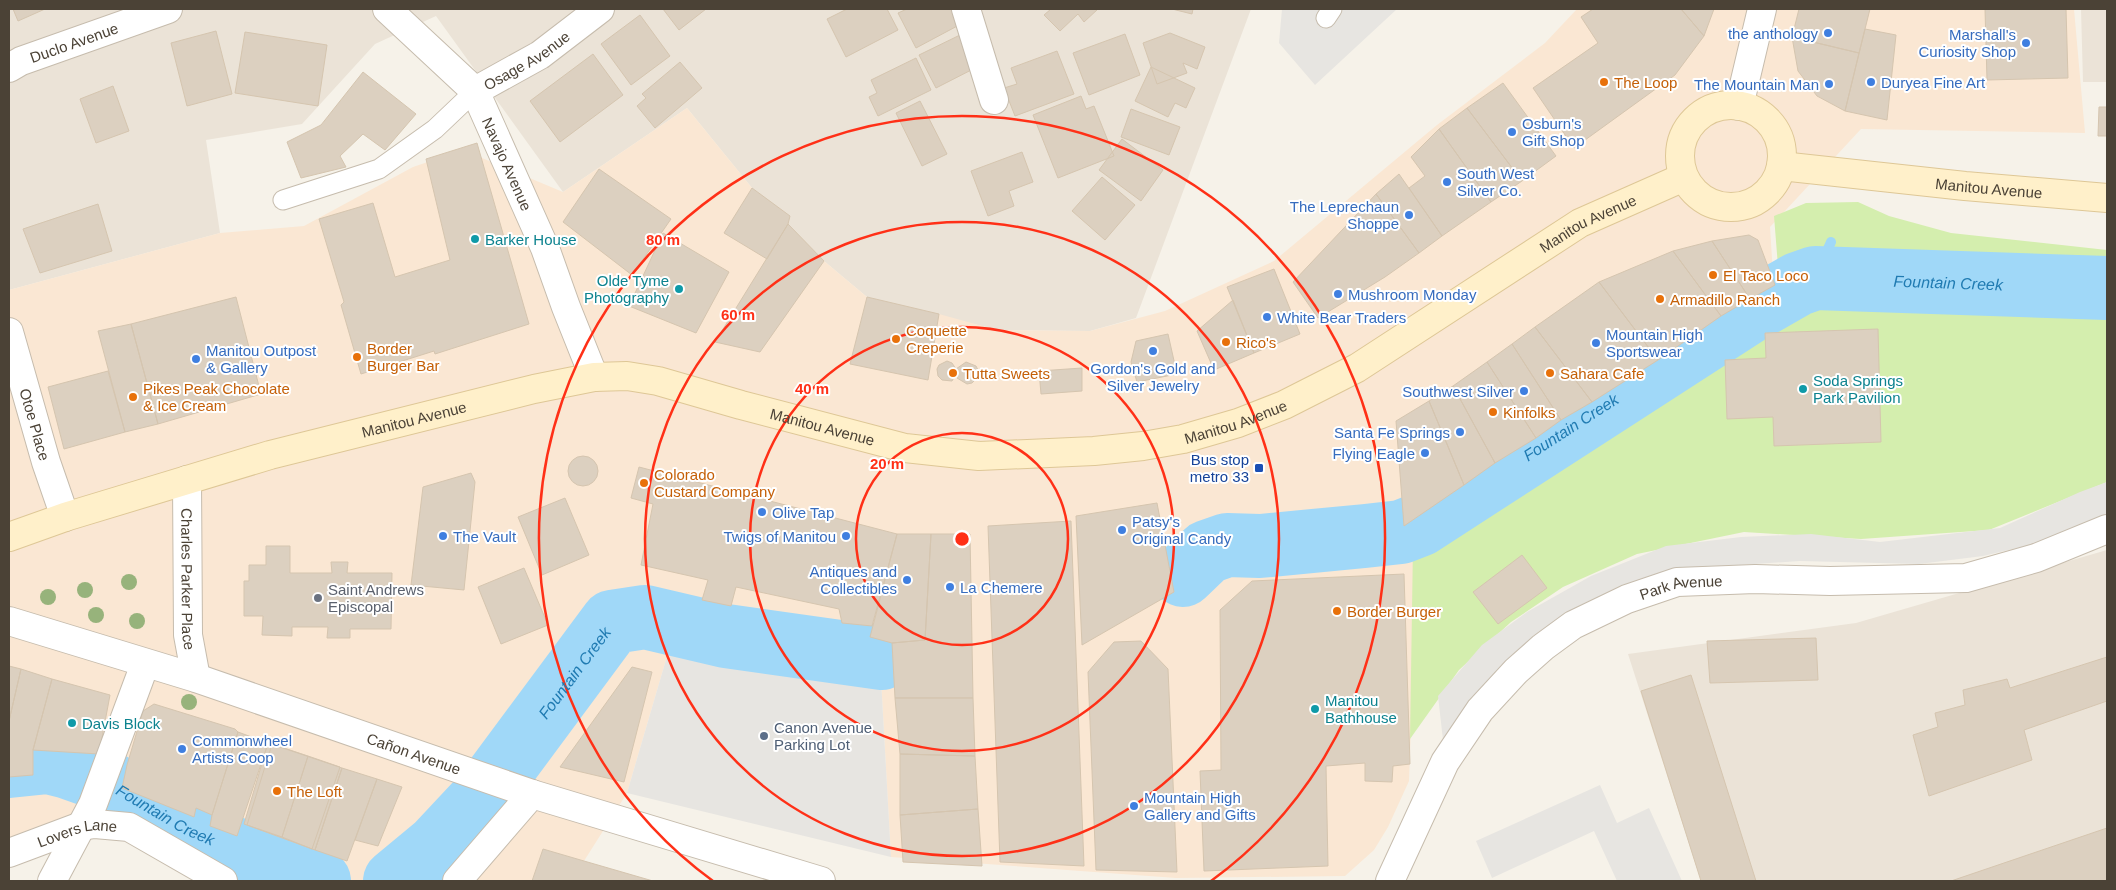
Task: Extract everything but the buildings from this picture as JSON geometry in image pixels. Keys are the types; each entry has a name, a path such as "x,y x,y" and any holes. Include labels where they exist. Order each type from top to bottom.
{"main road":[{"path":"1722,106 1740,106 1755,111 1769,122 1779,137 1782,154 1781,166 1779,174 1770,189 1755,201 1738,207 1720,206 1706,201 1692,190 1681,168 1680,150 1684,137 1693,122 1705,112 1722,106"},
{"name":"Manitou Avenue","path":"1781,166 1965,186 2107,198"},
{"name":"Manitou Avenue","path":"9,537 65,517 270,455 526,391 594,377 627,376 658,381 905,448 944,453 979,456 1081,452 1143,446 1182,439 1238,423 1284,405 1323,386 1357,368 1580,223 1684,177"}],"street":[{"name":"Duclo Avenue","path":"9,68 21,61 168,9"},
{"name":"Navajo Avenue","path":"387,9 476,91 545,248 594,377"},
{"name":"Osage Avenue","path":"476,91 540,55 600,9"},
{"path":"966,9 994,100"},
{"path":"1740,106 1762,9"},
{"name":"Otoe Place","path":"9,332 46,462 65,517"},
{"name":"Charles Parker Place","path":"187,480 188,635 196,678"},
{"name":"Park Avenue","path":"1390,881 1445,762 1480,710 1529,659 1573,625 1627,599 1678,582 1755,579 1830,581 1966,578 2036,558 2107,529"},
{"name":"Cañon Avenue","path":"9,622 196,678 458,770 821,881"},
{"path":"52,881 82,826 103,777 145,664"},
{"path":"457,881 524,791"},
{"name":"Lovers Lane","path":"9,853 82,826 95,824 129,827 224,881"}],"lane":[{"path":"283,200 379,168 435,129 476,91"}],"shaded area":[{"path":"9,9 1251,9 1136,318 1090,331 997,330 867,297 824,261 752,188 687,108 563,192 436,16 375,44 302,124 206,140 220,233 9,290"},
{"path":"1282,9 1397,9 1315,85 1279,43"},
{"path":"1577,9 2074,9 2085,133 1861,129 1770,227 1774,290 1403,540 1417,566 1409,781 1388,827 1374,850 1345,876 1176,878 891,857 881,679 670,646 627,793 584,861 543,849 532,881 225,881 129,827 9,853 9,290 220,233 304,226 413,167 463,150 563,192 687,108 752,188 824,261 867,297 997,330 1090,331 1165,311 1274,261 1437,125 1545,43"},
{"path":"2081,9 2107,9 2107,82 2083,82"},
{"path":"2107,482 2107,515 2042,542 1983,556 1919,564 1800,561 1711,567 1635,587 1443,740 1438,696 1482,645 1527,612 1591,576 1666,546 1741,537 1811,534 1880,542 2000,528"},
{"path":"2107,550 2107,881 1701,881 1628,654 1856,623"},
{"name":"Canon Avenue Parking Lot","path":"670,646 747,663 881,679 891,857 627,793"},
{"path":"1600,785 1617,823 1649,808 1682,881 1617,881 1594,831 1492,878 1476,841"}],"green space":[{"path":"1858,202 1889,216 1951,233 2107,250 2107,482 1989,530 1861,539 1744,532 1637,554 1563,587 1511,622 1459,670 1410,739 1413,545 1781,304 1774,216 1806,203"}],"waterway":[{"path":"1815,278 1831,242"},
{"name":"Fountain Creek","path":"1183,575 1207,552 1227,545 1260,546 1365,536 1401,532 1419,525 1747,313 1798,284 1815,278 2107,288"},
{"name":"Fountain Creek","path":"395,881 436,847 480,800 612,622 645,617 726,636 882,658"},
{"name":"Fountain Creek","path":"9,766 48,762 102,779 187,829 290,872 319,881"}],"place":[{"name":"the anthology","path":"1828,33"},
{"name":"Marshall's Curiosity Shop","path":"2026,43"},
{"name":"The Loop","path":"1604,82"},
{"name":"Duryea Fine Art","path":"1871,82"},
{"name":"The Mountain Man","path":"1829,84"},
{"name":"Osburn's Gift Shop","path":"1512,132"},
{"name":"South West Silver Co.","path":"1447,182"},
{"name":"The Leprechaun Shoppe","path":"1409,215"},
{"name":"Barker House","path":"475,239"},
{"name":"El Taco Loco","path":"1713,275"},
{"name":"Olde Tyme Photography","path":"679,289"},
{"name":"Mushroom Monday","path":"1338,294"},
{"name":"Armadillo Ranch","path":"1660,299"},
{"name":"White Bear Traders","path":"1267,317"},
{"name":"Coquette Creperie","path":"896,339"},
{"name":"Rico's","path":"1226,342"},
{"name":"Mountain High Sportswear","path":"1596,343"},
{"name":"Gordon's Gold and Silver Jewelry","path":"1153,351"},
{"name":"Border Burger Bar","path":"357,357"},
{"name":"Manitou Outpost & Gallery","path":"196,359"},
{"name":"Tutta Sweets","path":"953,373"},
{"name":"Sahara Cafe","path":"1550,373"},
{"name":"Soda Springs Park Pavilion","path":"1803,389"},
{"name":"Southwest Silver","path":"1524,391"},
{"name":"Pikes Peak Chocolate & Ice Cream","path":"133,397"},
{"name":"Kinfolks","path":"1493,412"},
{"name":"Santa Fe Springs","path":"1460,432"},
{"name":"Flying Eagle","path":"1425,453"},
{"name":"Bus stop metro 33","path":"1259,468"},
{"name":"Colorado Custard Company","path":"644,483"},
{"name":"Olive Tap","path":"762,512"},
{"name":"Patsy's Original Candy","path":"1122,530"},
{"name":"The Vault","path":"443,536"},
{"name":"Twigs of Manitou","path":"846,536"},
{"name":"Antiques and Collectibles","path":"907,580"},
{"name":"La Chemere","path":"950,587"},
{"name":"Saint Andrews Episcopal","path":"318,598"},
{"name":"Border Burger","path":"1337,611"},
{"name":"Manitou Bathhouse","path":"1315,709"},
{"name":"Davis Block","path":"72,723"},
{"name":"Canon Avenue Parking Lot","path":"764,736"},
{"name":"Commonwheel Artists Coop","path":"182,749"},
{"name":"The Loft","path":"277,791"},
{"name":"Mountain High Gallery and Gifts","path":"1134,806"}]}
